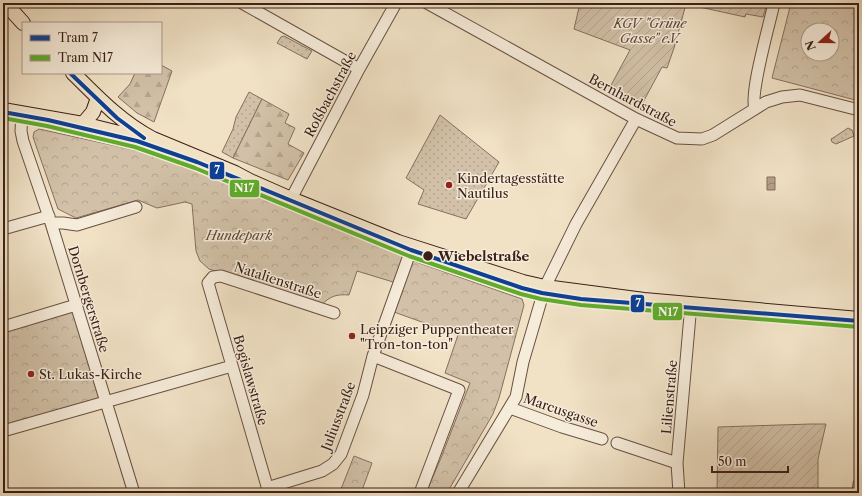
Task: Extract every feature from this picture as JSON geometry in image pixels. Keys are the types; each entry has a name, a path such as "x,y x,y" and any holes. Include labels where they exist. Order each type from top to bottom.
{"main road":[{"path":"6,3 22,22"},
{"path":"74,74 119,117 157,141 235,173 291,199 412,247 480,269 545,287 644,300 859,319"},
{"path":"84,124 93,112 98,98"},
{"path":"3,110 84,124 169,146"}],"street":[{"path":"242,3 359,69"},
{"name":"Roßbachstraße","path":"291,199 359,69 396,3"},
{"name":"Bernhardstraße","path":"427,3 636,119 673,137 682,139 702,139 714,136 766,102 782,96 800,95 859,110"},
{"path":"755,109 753,101 756,80 774,3"},
{"name":"Dornbergerstraße","path":"22,113 21,131 23,141 50,220 134,493"},
{"path":"458,493 516,397 523,362 545,287 576,224 636,119"},
{"path":"3,229 50,220 77,225 136,207"},
{"name":"Juliusstraße","path":"268,490 322,470 333,464 341,454 361,402 373,356 412,247"},
{"name":"Natalienstraße","path":"213,277 221,276 334,313"},
{"name":"Bogislawstraße","path":"213,277 208,283 268,490"},
{"name":"Lilienstraße","path":"678,493 677,463 691,304"},
{"path":"3,327 76,305"},
{"path":"373,356 459,390 420,493"},
{"path":"3,432 232,366"},
{"name":"Marcusgasse","path":"510,408 562,427 602,439"},
{"path":"617,443 677,463"},
{"path":"858,493 859,484"}],"green space":[{"name":"KGV \"Grüne Gasse\" e.V.","path":"580,3 767,3 763,17 746,14 745,17 686,4 667,68 662,67 641,106 609,89 630,50 574,29"},
{"path":"791,3 859,3 859,101 772,78"},
{"path":"284,36 312,51 307,59 277,43 281,37"},
{"path":"162,66 172,71 154,122 137,113 118,97 130,84 135,74 162,74"},
{"path":"249,92 262,99 233,158 222,152 233,129 236,117"},
{"path":"262,99 289,114 285,123 295,128 288,144 304,153 288,180 233,158"},
{"name":"Kindertagesstätte Nautilus","path":"440,115 499,162 466,219 418,204 424,190 406,178"},
{"path":"848,128 852,130 854,136 836,144 832,142 831,139"},
{"name":"Hundepark","path":"39,129 157,155 419,263 522,299 524,305 499,398 493,414 447,493 426,493 470,383 445,373 458,335 394,312 403,285 357,271 349,295 334,296 321,305 209,269 200,261 196,251 192,204 185,202 157,208 138,200 76,218 58,209 33,137 34,132"},
{"path":"76,305 106,403 3,431 3,327"},
{"path":"826,424 818,459 818,493 717,493 718,427"},
{"path":"354,456 372,463 361,493 351,493 341,489"}],"water":[{"path":"767,177 775,177 775,190 767,190"}],"tram line":[{"name":"7","path":"71,74 117,118 144,138"},
{"name":"7","path":"3,112 48,120 137,141 197,162 411,250 522,288 542,293 581,299 859,321"},
{"name":"N17","path":"3,118 47,126 135,147 195,168 409,256 521,294 541,299 581,305 859,327"}],"place":[{"name":"Kindertagesstätte Nautilus","path":"449,185"},
{"name":"Wiebelstraße","path":"428,256"},
{"name":"Leipziger Puppentheater \"Tron-ton-ton\"","path":"352,336"},
{"name":"St. Lukas-Kirche","path":"31,374"}]}
